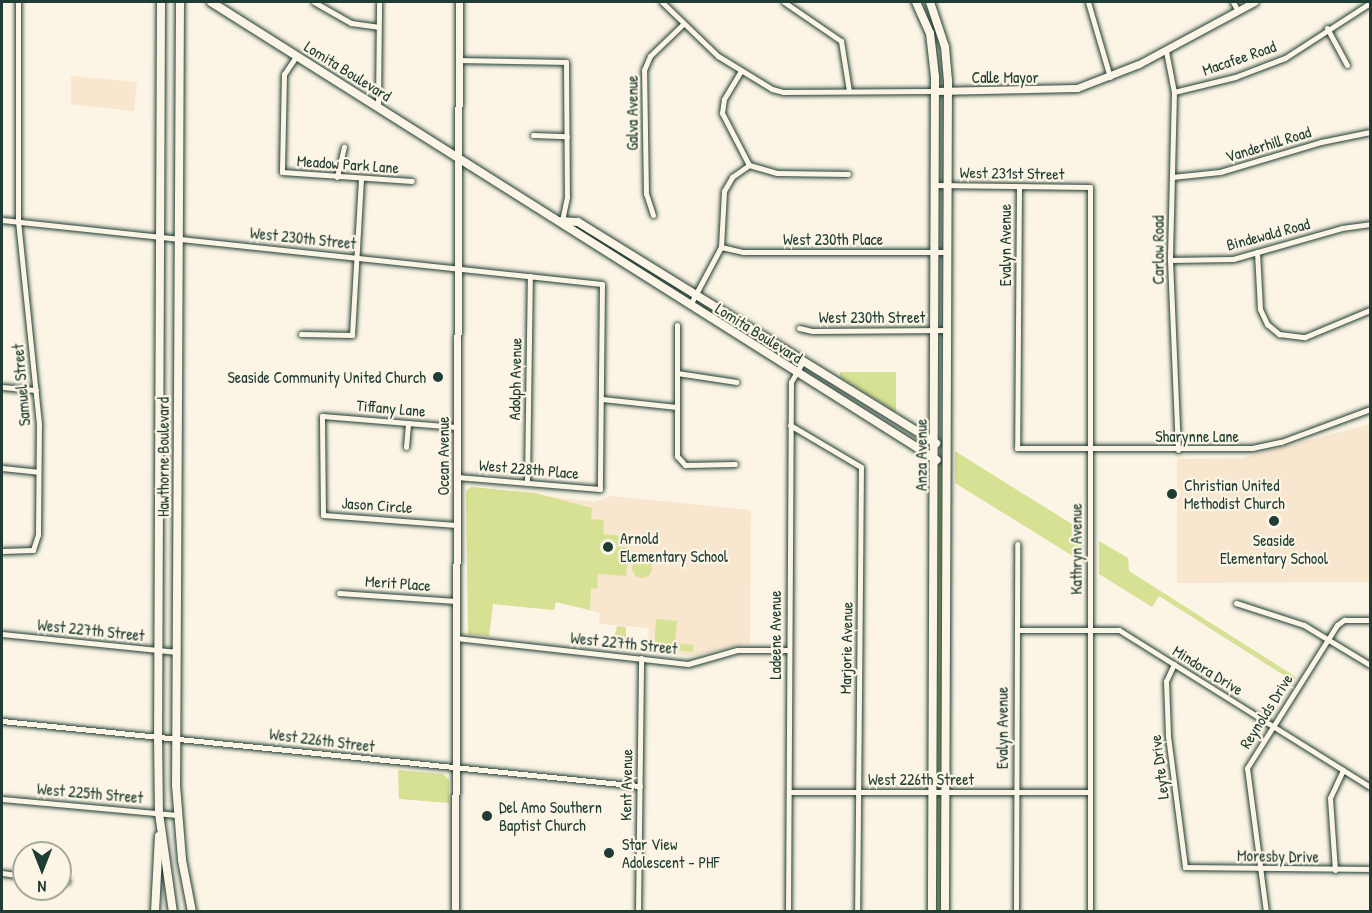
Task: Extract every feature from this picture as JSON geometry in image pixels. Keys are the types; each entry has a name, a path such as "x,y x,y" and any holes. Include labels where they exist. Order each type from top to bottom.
{"main road":[{"name":"Hawthorne Boulevard","path":"162,2 158,735 159,813 173,912"},
{"name":"Hawthorne Boulevard","path":"180,2 177,815 192,912"},
{"name":"Lomita Boulevard","path":"211,2 459,156 562,221 570,230 945,465"},
{"name":"Anza Avenue","path":"916,2 930,33 934,91 932,912"},
{"name":"Anza Avenue","path":"930,2 945,47 948,90 945,186 945,912"},
{"name":"Lomita Boulevard","path":"562,221 578,222 945,448"},
{"path":"154,912 155,851 161,830"}],"street":[{"name":"Samuel Street","path":"2,551 33,550 38,535 36,390 18,222 18,2"},
{"path":"314,2 351,23 378,27"},
{"path":"378,106 379,2"},
{"name":"Ocean Avenue","path":"455,912 459,2"},
{"name":"Calle Mayor","path":"662,2 682,25 741,71 783,92 1077,88 1111,78 1166,51 1254,2"},
{"path":"784,2 841,41 849,91"},
{"path":"1088,2 1111,78"},
{"path":"1233,2 1238,10"},
{"name":"Macafee Road","path":"1174,92 1234,77 1284,58 1327,28 1371,3"},
{"name":"Galva Avenue","path":"653,215 646,194 644,70 650,56 682,25"},
{"path":"1327,28 1347,65"},
{"name":"Carlow Road","path":"1166,51 1174,92 1170,260 1178,450"},
{"name":"Meadow Park Lane","path":"297,55 284,74 282,172 412,181"},
{"path":"459,60 566,62 567,197 562,221"},
{"path":"741,71 724,99 722,113 749,165 777,173 848,174"},
{"name":"Vanderhill Road","path":"1172,177 1220,172 1321,142 1371,132"},
{"path":"533,135 567,136"},
{"path":"338,177 344,147"},
{"path":"690,305 721,247 724,191 732,177 749,165"},
{"path":"300,334 352,335 361,179"},
{"name":"West 231st Street","path":"934,186 1090,187"},
{"name":"Evalyn Avenue","path":"1017,448 1019,187"},
{"name":"Kathryn Avenue","path":"1090,187 1090,912"},
{"name":"West 230th Street","path":"2,220 602,284 602,399"},
{"name":"Bindewald Road","path":"1170,260 1215,261 1257,252 1342,228 1371,224"},
{"name":"West 230th Place","path":"721,247 743,252 945,252"},
{"path":"1257,252 1260,309 1267,324 1279,334 1292,338 1305,337 1371,310"},
{"name":"Adolph Avenue","path":"527,483 530,276"},
{"path":"676,325 677,456 685,465 735,464"},
{"name":"West 230th Street","path":"799,328 812,331 945,330"},
{"name":"Ladeene Avenue","path":"788,912 791,382 803,361"},
{"path":"677,373 736,382"},
{"path":"2,387 36,390"},
{"path":"602,399 677,407"},
{"name":"West 228th Place","path":"456,477 600,489 602,399"},
{"name":"Sharynne Lane","path":"1017,448 1178,450 1263,447 1371,409"},
{"name":"Tiffany Lane","path":"322,416 457,427"},
{"name":"Jason Circle","path":"322,416 322,515 456,525"},
{"path":"406,447 408,423"},
{"name":"Marjorie Avenue","path":"790,425 861,467 857,912"},
{"path":"2,468 38,472"},
{"name":"Evalyn Avenue","path":"1016,912 1017,544"},
{"name":"Merit Place","path":"339,592 456,601"},
{"path":"1236,603 1304,624 1371,665"},
{"name":"Reynolds Drive","path":"1266,912 1247,768 1328,639 1344,620 1371,620"},
{"name":"Mindora Drive","path":"1017,630 1119,630 1371,787"},
{"name":"West 227th Street","path":"2,634 177,652"},
{"name":"West 227th Street","path":"456,638 688,663 737,650 789,650"},
{"name":"Kent Avenue","path":"638,912 641,658"},
{"name":"Leyte Drive","path":"1174,664 1166,681 1168,736 1185,867"},
{"name":"West 226th Street","path":"2,721 158,735 640,786"},
{"path":"1335,870 1330,798 1343,770"},
{"name":"West 226th Street","path":"789,792 1090,792"},
{"name":"West 225th Street","path":"2,799 177,815"},
{"name":"Moresby Drive","path":"1185,867 1371,869"}],"shaded area":[{"path":"71,76 137,82 134,111 71,104"},
{"name":"Seaside Elementary School","path":"1370,424 1370,582 1177,583 1177,459 1242,458"},
{"name":"Arnold Elementary School","path":"471,487 595,502 611,496 751,510 750,643 692,656 646,652 649,628 599,624 600,613 555,602 554,610 493,604 489,636 468,634 466,491"}],"green space":[{"path":"840,372 896,372 896,412 840,377"},
{"path":"955,451 1083,531 1084,563 955,483"},
{"path":"934,458 945,465 945,911 932,912"},
{"path":"471,487 535,493 592,508 591,519 604,520 603,534 630,537 629,546 601,544 629,548 626,576 598,574 597,589 591,588 590,610 556,602 554,610 493,604 489,636 468,634 466,491"},
{"path":"1099,541 1128,558 1129,571 1296,677 1293,681 1159,596 1152,607 1099,574"},
{"path":"642,558 649,561 652,568 649,575 642,578 635,575 632,568 635,561"},
{"path":"656,619 677,621 675,643 693,645 693,652 654,648"},
{"path":"617,626 626,627 626,648 612,647"},
{"path":"398,770 443,774 449,780 449,803 399,799"}],"place":[{"name":"Seaside Community United Church","path":"438,377"},
{"name":"Christian United Methodist Church","path":"1172,494"},
{"name":"Seaside Elementary School","path":"1274,521"},
{"name":"Arnold Elementary School","path":"608,547"},
{"name":"Del Amo Southern Baptist Church","path":"487,816"},
{"name":"Star View Adolescent - PHF","path":"609,853"}]}
